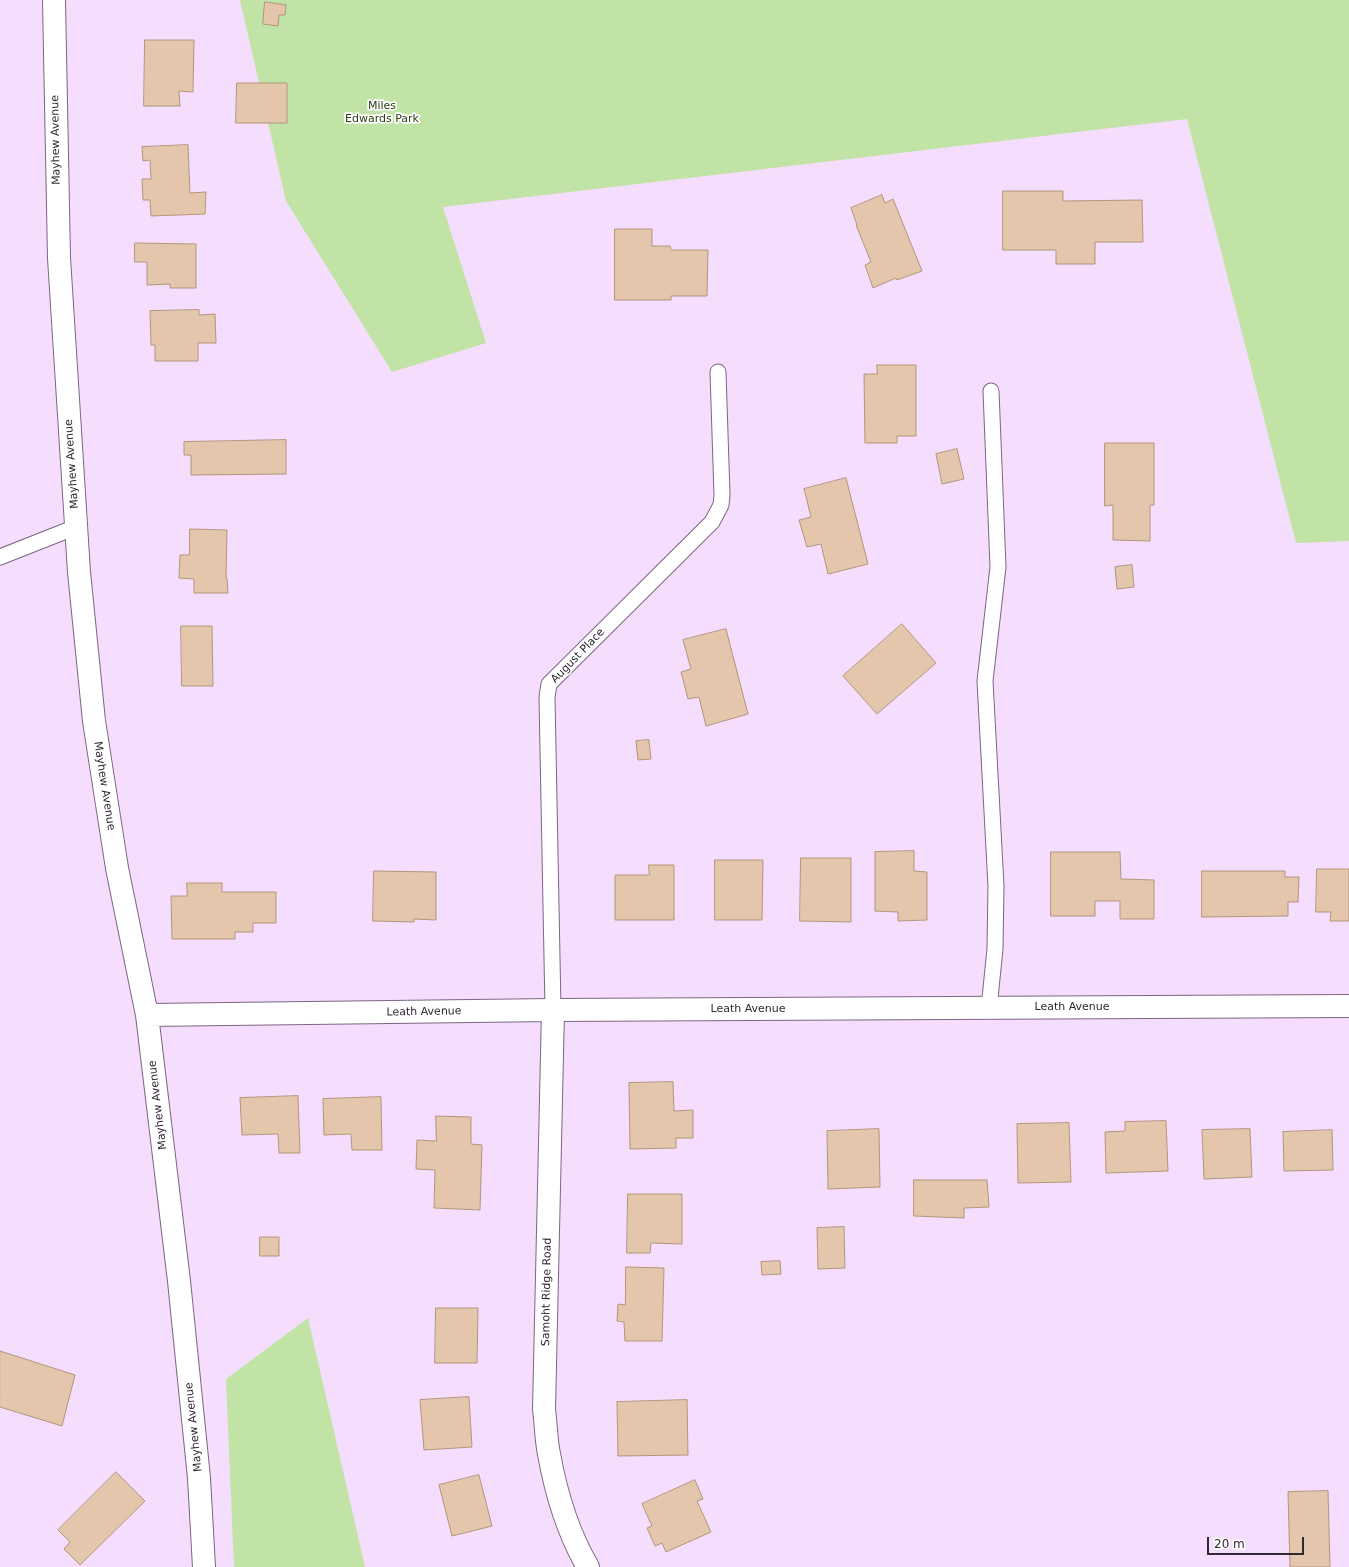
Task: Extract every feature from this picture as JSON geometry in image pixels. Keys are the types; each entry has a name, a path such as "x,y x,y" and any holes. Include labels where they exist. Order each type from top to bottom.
{"street":[{"name":"Mayhew Avenue","path":"54,0 59,258 79,572 94,721 117,868 147,1015 179,1289 197,1462 204,1567"},
{"name":"Leath Avenue","path":"147,1015 553,1010 1349,1006"},
{"name":"Samoht Ridge Road","path":"553,1010 544,1409 548,1453 558,1497 579,1553 588,1567"}],"lane":[{"name":"August Place","path":"553,1010 547,697 549,684 712,522 721,505 722,495 718,372"},
{"path":"988,1008 995,949 996,886 985,681 998,567 991,391"},
{"path":"0,557 76,527"}],"green space":[{"name":"Miles Edwards Park","path":"240,0 1349,0 1349,541 1296,543 1187,119 443,207 486,343 392,372 286,201"},
{"path":"308,1318 365,1567 234,1567 226,1379"}],"building":[{"path":"265,2 286,5 285,15 279,15 278,26 263,24"},
{"path":"145,40 194,40 193,92 179,91 180,106 144,106"},
{"path":"237,83 287,83 287,123 236,123"},
{"path":"188,145 190,193 206,192 205,214 151,216 150,200 143,200 142,179 151,179 150,160 143,161 142,147"},
{"path":"1003,191 1063,191 1063,201 1142,200 1143,242 1095,242 1095,264 1056,264 1056,250 1003,250"},
{"path":"882,195 885,203 893,199 922,271 897,280 896,278 873,288 865,265 871,262 856,225 851,208"},
{"path":"615,229 652,229 652,246 670,246 671,250 708,250 707,296 671,296 671,300 615,300"},
{"path":"135,243 196,244 196,288 170,288 170,284 147,285 147,262 135,262"},
{"path":"199,310 199,315 215,314 216,343 198,343 198,361 155,361 155,345 151,345 150,311"},
{"path":"877,365 916,365 916,436 897,436 897,443 865,443 864,374 877,374"},
{"path":"286,440 286,474 191,475 191,455 184,455 184,442"},
{"path":"1105,443 1154,443 1154,505 1150,505 1150,541 1113,540 1113,505 1105,506"},
{"path":"957,449 964,479 942,484 936,454"},
{"path":"846,478 868,564 828,574 821,544 807,547 799,520 811,517 804,489"},
{"path":"190,529 227,530 226,578 228,593 194,593 194,579 179,578 180,555 189,555"},
{"path":"1132,565 1134,587 1117,589 1115,567"},
{"path":"902,624 936,663 877,714 843,676"},
{"path":"181,626 212,626 213,686 182,686"},
{"path":"726,629 748,714 706,726 699,697 688,699 681,672 691,669 683,640"},
{"path":"649,740 651,759 638,760 636,741"},
{"path":"914,851 914,871 927,872 927,920 898,921 898,912 875,911 875,852"},
{"path":"1051,852 1120,852 1121,879 1154,880 1154,919 1120,919 1120,901 1095,901 1095,916 1051,916"},
{"path":"801,858 851,858 851,922 800,921"},
{"path":"715,860 763,860 762,920 715,920"},
{"path":"649,865 674,865 674,920 615,920 615,875 649,875"},
{"path":"1317,869 1349,869 1349,921 1330,921 1331,912 1316,912"},
{"path":"374,871 436,872 436,920 414,919 414,922 373,921"},
{"path":"1202,871 1285,871 1285,877 1299,877 1298,902 1288,902 1288,916 1202,917"},
{"path":"187,883 222,883 222,892 276,892 276,923 253,923 253,932 235,932 235,939 172,939 171,896 187,896"},
{"path":"673,1082 674,1111 693,1110 693,1138 676,1138 676,1148 630,1149 629,1083"},
{"path":"298,1096 300,1153 279,1153 278,1134 242,1135 240,1098"},
{"path":"381,1097 382,1150 352,1150 351,1134 324,1135 323,1099"},
{"path":"436,1116 471,1117 471,1144 482,1145 480,1210 434,1208 435,1170 416,1169 417,1140 436,1141"},
{"path":"1166,1121 1168,1171 1106,1173 1105,1132 1125,1131 1125,1122"},
{"path":"1069,1123 1071,1182 1018,1183 1017,1124"},
{"path":"879,1129 880,1187 828,1189 827,1131"},
{"path":"1250,1129 1252,1177 1204,1179 1202,1130"},
{"path":"1332,1130 1333,1170 1284,1171 1283,1132"},
{"path":"914,1180 987,1180 989,1207 964,1208 964,1218 914,1216"},
{"path":"628,1194 682,1194 682,1244 651,1243 650,1253 627,1253"},
{"path":"844,1227 845,1268 818,1269 817,1228"},
{"path":"260,1237 279,1237 279,1256 260,1256"},
{"path":"780,1261 781,1274 762,1275 761,1262"},
{"path":"626,1267 664,1268 662,1341 625,1341 624,1322 617,1321 618,1304 625,1305"},
{"path":"436,1308 478,1308 477,1363 435,1363"},
{"path":"0,1351 75,1375 62,1426 0,1407"},
{"path":"469,1397 472,1447 424,1450 420,1400"},
{"path":"687,1400 688,1455 618,1456 617,1402"},
{"path":"116,1472 145,1501 80,1565 64,1549 70,1542 58,1530"},
{"path":"479,1475 492,1526 452,1536 439,1485"},
{"path":"695,1480 703,1499 697,1501 711,1532 666,1552 662,1543 655,1546 647,1528 652,1526 642,1504"},
{"path":"1328,1491 1330,1567 1290,1567 1288,1492"}]}
